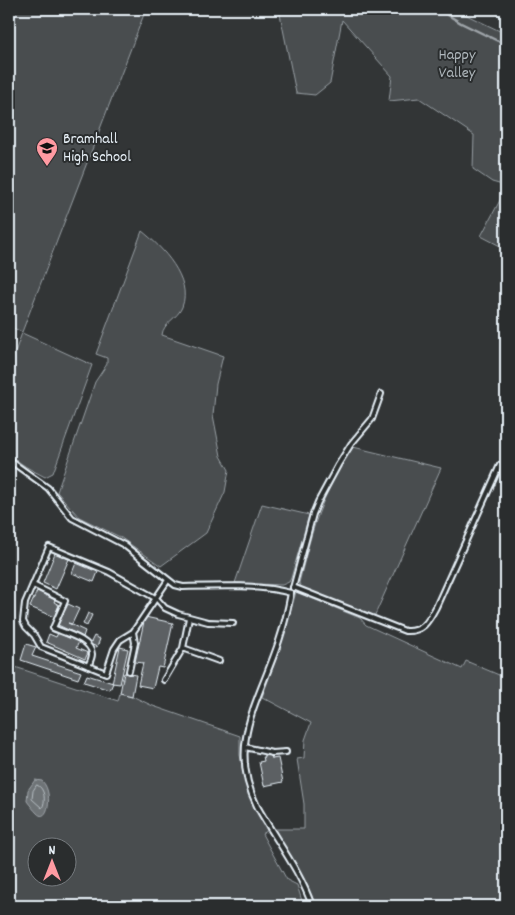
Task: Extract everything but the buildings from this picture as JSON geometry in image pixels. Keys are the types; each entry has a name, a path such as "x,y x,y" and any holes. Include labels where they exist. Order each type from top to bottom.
{"lane":[{"path":"312,906 303,885 257,805 246,770 245,747 248,722 279,642 310,524 318,502 351,444 372,419 381,394"},
{"path":"9,460 48,488 72,518 124,545 168,580 183,587 236,587 282,590 291,593"},
{"path":"293,587 405,631 418,630 424,627 436,608 500,465"},
{"path":"168,580 157,599 133,632 120,640 114,649 106,673 41,647 23,622 25,603 49,547 109,572 157,599 165,608 189,618 208,622 233,623"},
{"path":"33,585 65,601 53,628 85,642 90,648 92,656 88,666"},
{"path":"164,680 183,648 189,618"},
{"path":"129,671 135,643 133,632"},
{"path":"183,648 219,661"},
{"path":"245,747 272,753 286,752"}],"green space":[{"name":"Bramhall High School","path":"9,9 146,9 22,332 9,326"},
{"name":"Happy Valley","path":"273,9 454,9 506,34 506,186 492,182 473,169 474,135 419,98 389,101 392,76 342,20 330,83 315,95 296,93 280,14"},
{"path":"506,189 506,249 481,236"},
{"path":"142,231 174,264 183,286 182,307 165,327 162,335 223,356 216,384 213,415 221,456 229,470 225,492 206,533 161,566 120,537 79,517 57,492 95,382 107,364 107,358 96,354"},
{"path":"22,333 92,365 53,473 45,477 21,463 9,452 9,368"},
{"path":"353,447 441,468 374,617 301,587 299,583 311,536 323,502"},
{"path":"262,504 309,515 291,578 289,582 282,585 235,583"},
{"path":"296,592 360,618 366,625 462,669 466,661 506,678 506,906 315,906 303,879 273,829 304,829 304,804 297,759 304,758 305,740 311,723 262,697 279,651"},
{"path":"9,665 118,701 120,693 132,696 153,706 240,736 240,755 246,784 267,831 262,834 287,880 297,885 302,901 301,906 9,906"}],"water":[{"path":"35,780 42,781 48,792 47,811 41,816 27,801 28,790"}],"waterway":[{"path":"438,9 461,23 506,45"}],"place":[{"name":"Bramhall High School","path":"47,167"}]}
